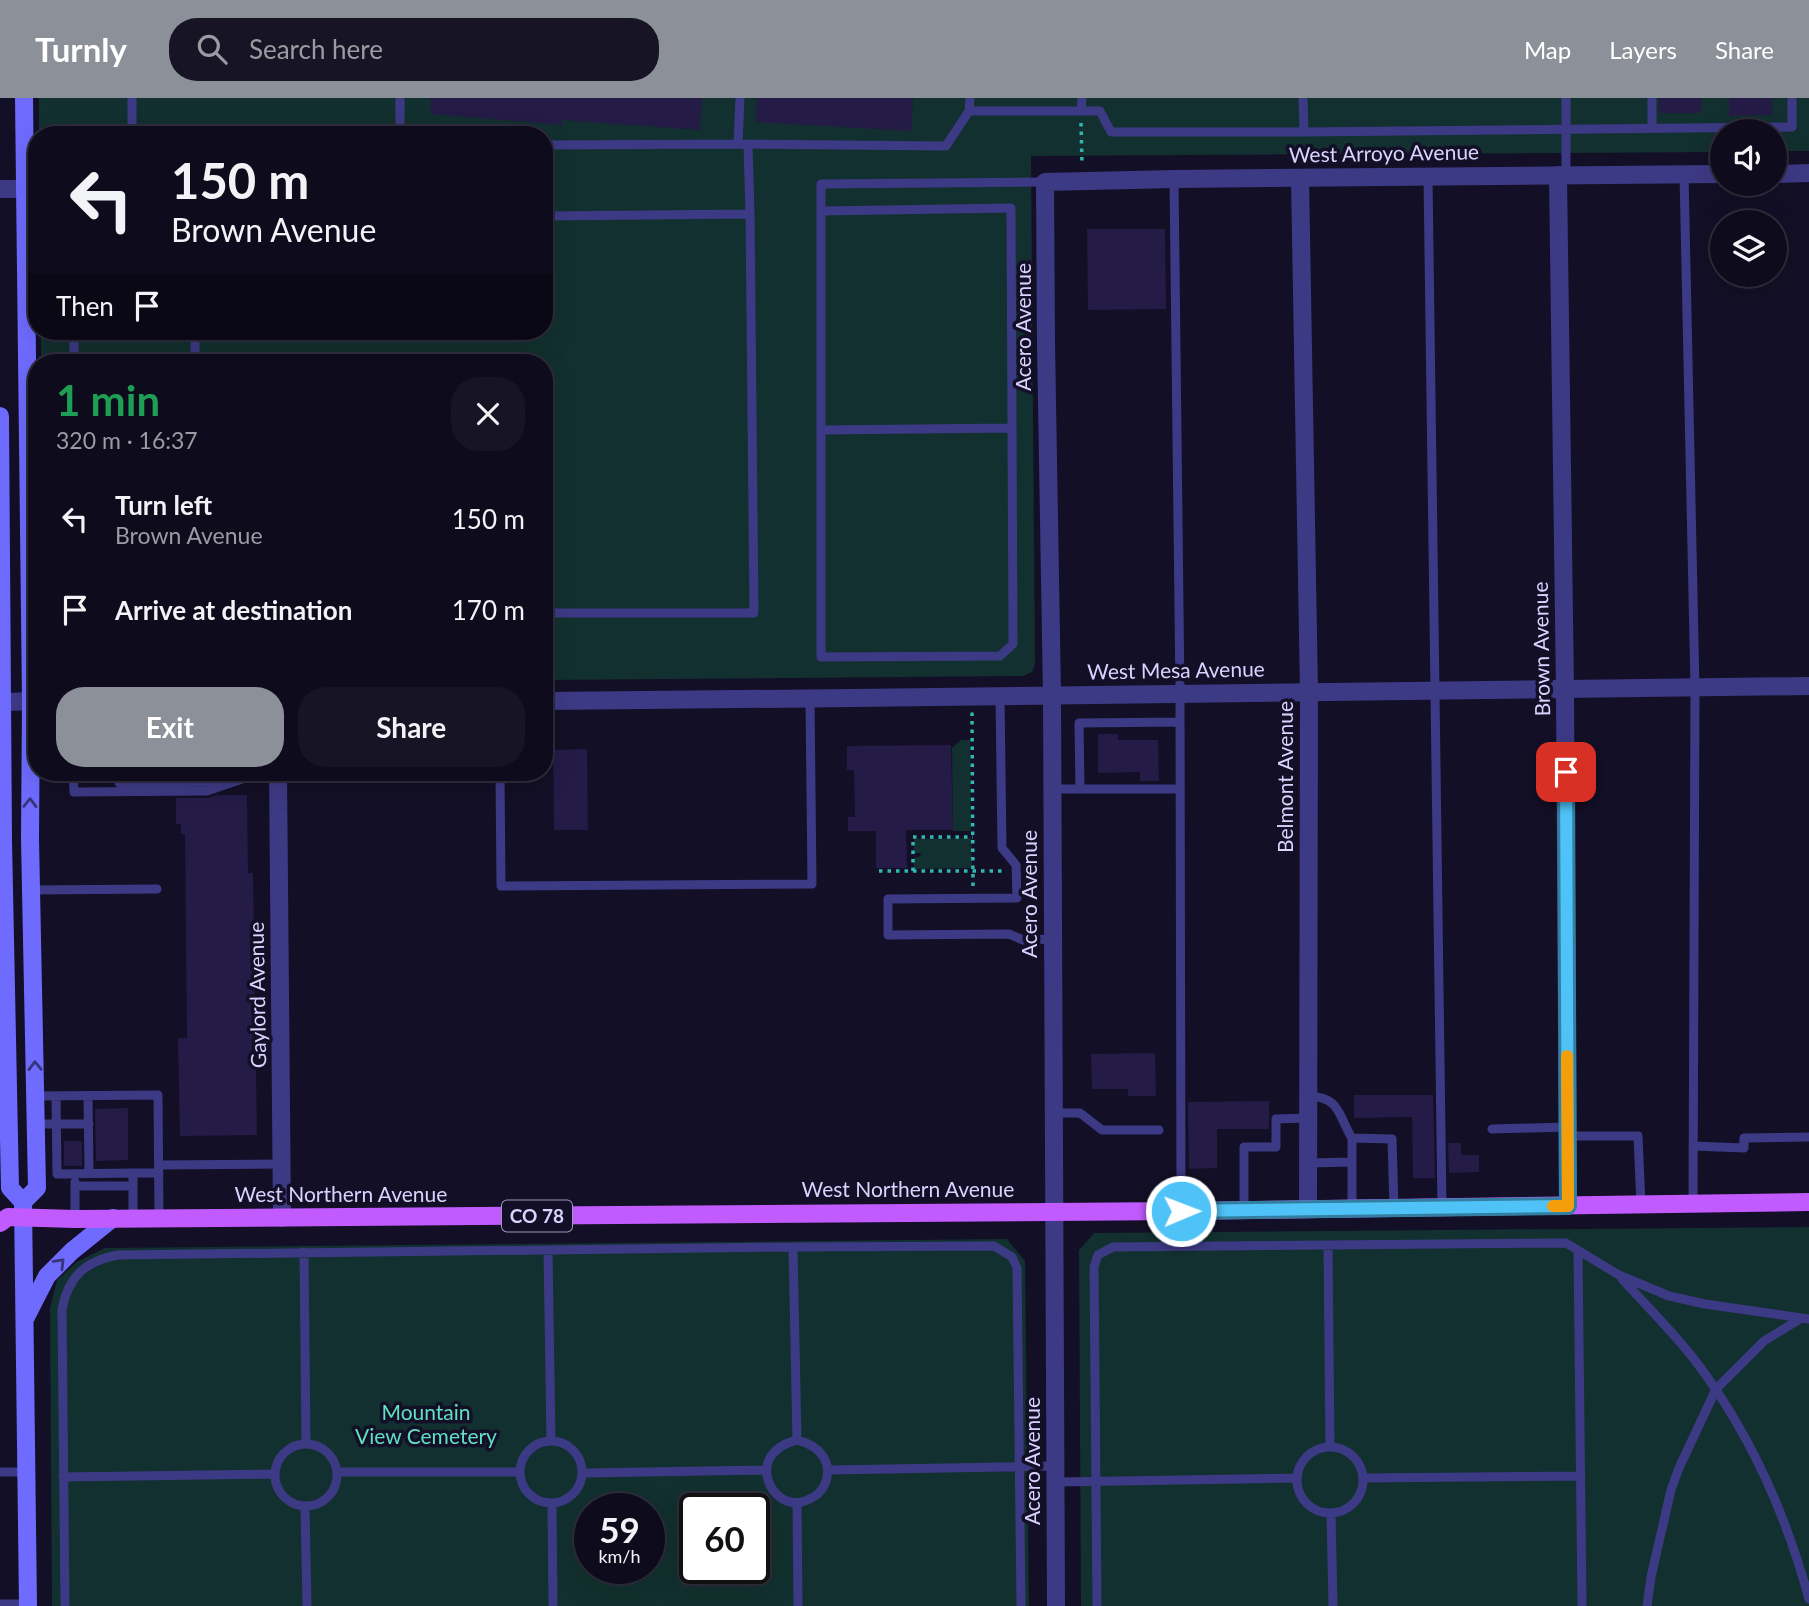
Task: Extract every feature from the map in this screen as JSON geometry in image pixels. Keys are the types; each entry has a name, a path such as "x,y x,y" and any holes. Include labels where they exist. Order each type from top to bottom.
{"main road":[{"path":"24,98 28,360"},
{"path":"0,416 1,840 11,1214 24,1320 28,1605"},
{"path":"11,1214 37,1188 30,839 32,781"},
{"path":"0,1119 9,1093"},
{"name":"West Northern Avenue","path":"11,1214 75,1219 159,1219 1181,1211 1809,1202"},
{"path":"24,1320 47,1276 72,1251 113,1219"}],"street":[{"path":"1787,174 1809,173"},
{"name":"West Arroyo Avenue","path":"1045,182 1710,174"},
{"name":"Brown Avenue","path":"1562,175 1568,1206"},
{"name":"Belmont Avenue","path":"1300,178 1309,692 1308,1209"},
{"name":"Acero Avenue","path":"1045,182 1052,695 1056,1606"},
{"path":"0,189 25,189"},
{"name":"West Mesa Avenue","path":"553,701 810,699 1000,705 1052,695 1809,686"},
{"path":"1,702 28,701"},
{"name":"Gaylord Avenue","path":"278,781 282,1218"}],"lane":[{"path":"132,98 132,126"},
{"path":"400,98 400,126"},
{"path":"553,613 754,613 750,214 740,98"},
{"path":"553,145 946,146 970,111 970,98"},
{"path":"1081,111 1082,98"},
{"path":"1303,98 1304,132"},
{"path":"1562,175 1566,98"},
{"path":"1652,98 1652,128"},
{"path":"970,111 1100,111 1111,132 1792,127 1792,98"},
{"path":"1684,174 1695,688 1693,1204"},
{"path":"1428,177 1442,1208"},
{"path":"1174,179 1180,694 1181,1211"},
{"path":"821,211 1011,208 1013,644 1000,656 821,657 821,211 821,184 1045,182"},
{"path":"553,216 750,214"},
{"path":"821,430 1012,428"},
{"path":"500,781 501,886 812,884 810,699"},
{"path":"1000,705 1002,848 1016,865 1017,898 888,899 888,935 1009,934 1023,940 1052,939"},
{"path":"1080,789 1079,723 1180,722"},
{"path":"73,781 74,792 115,781"},
{"path":"128,781 206,790 232,781"},
{"path":"1052,789 1180,789"},
{"path":"31,890 157,890"},
{"path":"36,1096 158,1094 159,1219"},
{"path":"56,1096 57,1174 133,1173 159,1169 282,1164"},
{"path":"88,1096 89,1173"},
{"path":"1308,1096 1322,1097 1339,1109 1353,1138 1353,1209"},
{"path":"1054,1113 1080,1113 1102,1130 1159,1130"},
{"path":"1244,1210 1244,1147 1276,1147 1276,1119 1308,1118"},
{"path":"37,1124 89,1124"},
{"path":"1492,1129 1637,1136 1641,1205"},
{"path":"1693,1146 1744,1148 1744,1138 1809,1137"},
{"path":"1353,1138 1392,1139 1394,1208"},
{"path":"1308,1163 1353,1162"},
{"path":"133,1173 133,1219"},
{"path":"75,1174 75,1219"},
{"path":"75,1186 133,1186"},
{"path":"1097,1606 1094,1267 1098,1255 1113,1247 1566,1243 1619,1275 1669,1296 1805,1319"},
{"path":"1328,1245 1330,1447"},
{"path":"65,1606 62,1310 72,1281 92,1263 104,1258 118,1255 304,1252 994,1246 1012,1257 1017,1268 1021,1606"},
{"path":"793,1247 797,1440"},
{"path":"548,1250 551,1441"},
{"path":"1578,1251 1582,1606"},
{"path":"304,1252 306,1443"},
{"path":"1619,1275 1693,1357 1747,1441 1768,1481 1788,1529 1809,1599"},
{"path":"1647,1606 1671,1490 1716,1389 1764,1341 1805,1319"},
{"path":"797,1440 814,1446 821,1452 828,1471 821,1490 812,1498 797,1503 783,1499 774,1492 768,1482 766,1470 769,1458 777,1448 797,1440"},
{"path":"551,1441 564,1443 573,1449 579,1457 583,1473 576,1492 569,1498 552,1504 542,1503 531,1496 521,1482 520,1472 526,1453 536,1445 551,1441"},
{"path":"306,1443 320,1447 334,1460 337,1480 327,1498 313,1506 305,1507 289,1502 281,1494 274,1474 284,1453 293,1446 306,1443"},
{"path":"1330,1447 1341,1448 1352,1455 1359,1464 1363,1478 1356,1501 1331,1513 1313,1508 1304,1500 1298,1489 1297,1478 1308,1455 1320,1448 1330,1447"},
{"path":"828,1471 1020,1466 1096,1482 1297,1478"},
{"path":"583,1473 766,1470"},
{"path":"0,1472 27,1472"},
{"path":"337,1472 520,1472"},
{"path":"64,1477 274,1474"},
{"path":"1363,1478 1581,1476"},
{"path":"797,1503 798,1606"},
{"path":"552,1504 553,1606"},
{"path":"305,1507 307,1606"},
{"path":"1331,1513 1333,1606"},
{"path":"0,1604 28,1605"}],"path":[{"path":"1081,111 1083,182"},
{"path":"973,898 972,714 1000,705"},
{"path":"906,837 973,837"},
{"path":"913,837 913,871"},
{"path":"879,871 1016,870"}],"green space":[{"path":"39,98 1809,98 1809,151 1787,151 1787,119 1710,119 1710,152 1031,156 1035,664 1032,672 1023,676 553,680 553,354 41,354 41,340 553,340 553,126 39,126"},
{"path":"961,740 970,740 971,831 953,831 952,748"},
{"path":"971,838 972,868 914,869 914,858 921,856 920,853 914,853 914,839"},
{"path":"1809,1227 1809,1606 1081,1606 1079,1250 1094,1233"},
{"name":"Mountain View Cemetery","path":"1007,1239 1025,1261 1029,1606 52,1606 50,1308 57,1280 77,1262 105,1248"}],"building":[{"path":"431,98 702,98 700,130 562,120 562,125 430,114"},
{"path":"757,98 913,98 911,131 756,122"},
{"path":"1659,98 1701,98 1701,113 1659,113"},
{"path":"1729,98 1772,98 1773,115 1729,116"},
{"path":"1087,229 1165,229 1166,309 1088,310"},
{"path":"1098,734 1118,734 1118,740 1158,740 1159,781 1140,781 1140,772 1098,773"},
{"path":"951,745 953,830 906,830 907,868 876,868 876,831 848,831 848,817 855,817 854,770 847,770 847,746"},
{"path":"587,749 588,830 554,830 553,750"},
{"path":"217,795 247,795 248,873 253,873 257,1135 180,1136 178,1038 187,1038 185,834 181,834 181,824 176,824 176,798 207,798"},
{"path":"1155,1053 1156,1096 1128,1096 1128,1089 1092,1089 1091,1054"},
{"path":"1354,1095 1433,1095 1435,1178 1413,1178 1412,1117 1354,1118"},
{"path":"1269,1101 1269,1129 1217,1129 1217,1168 1189,1169 1188,1102"},
{"path":"128,1108 128,1160 96,1161 95,1109"},
{"path":"64,1141 82,1141 82,1166 64,1166"},
{"path":"1448,1143 1461,1143 1461,1155 1479,1155 1479,1172 1449,1173"}],"slow traffic":[{"path":"1553,1206 1568,1206 1567,1056"}],"route":[{"path":"1181,1211 1568,1206 1566,772"}]}
